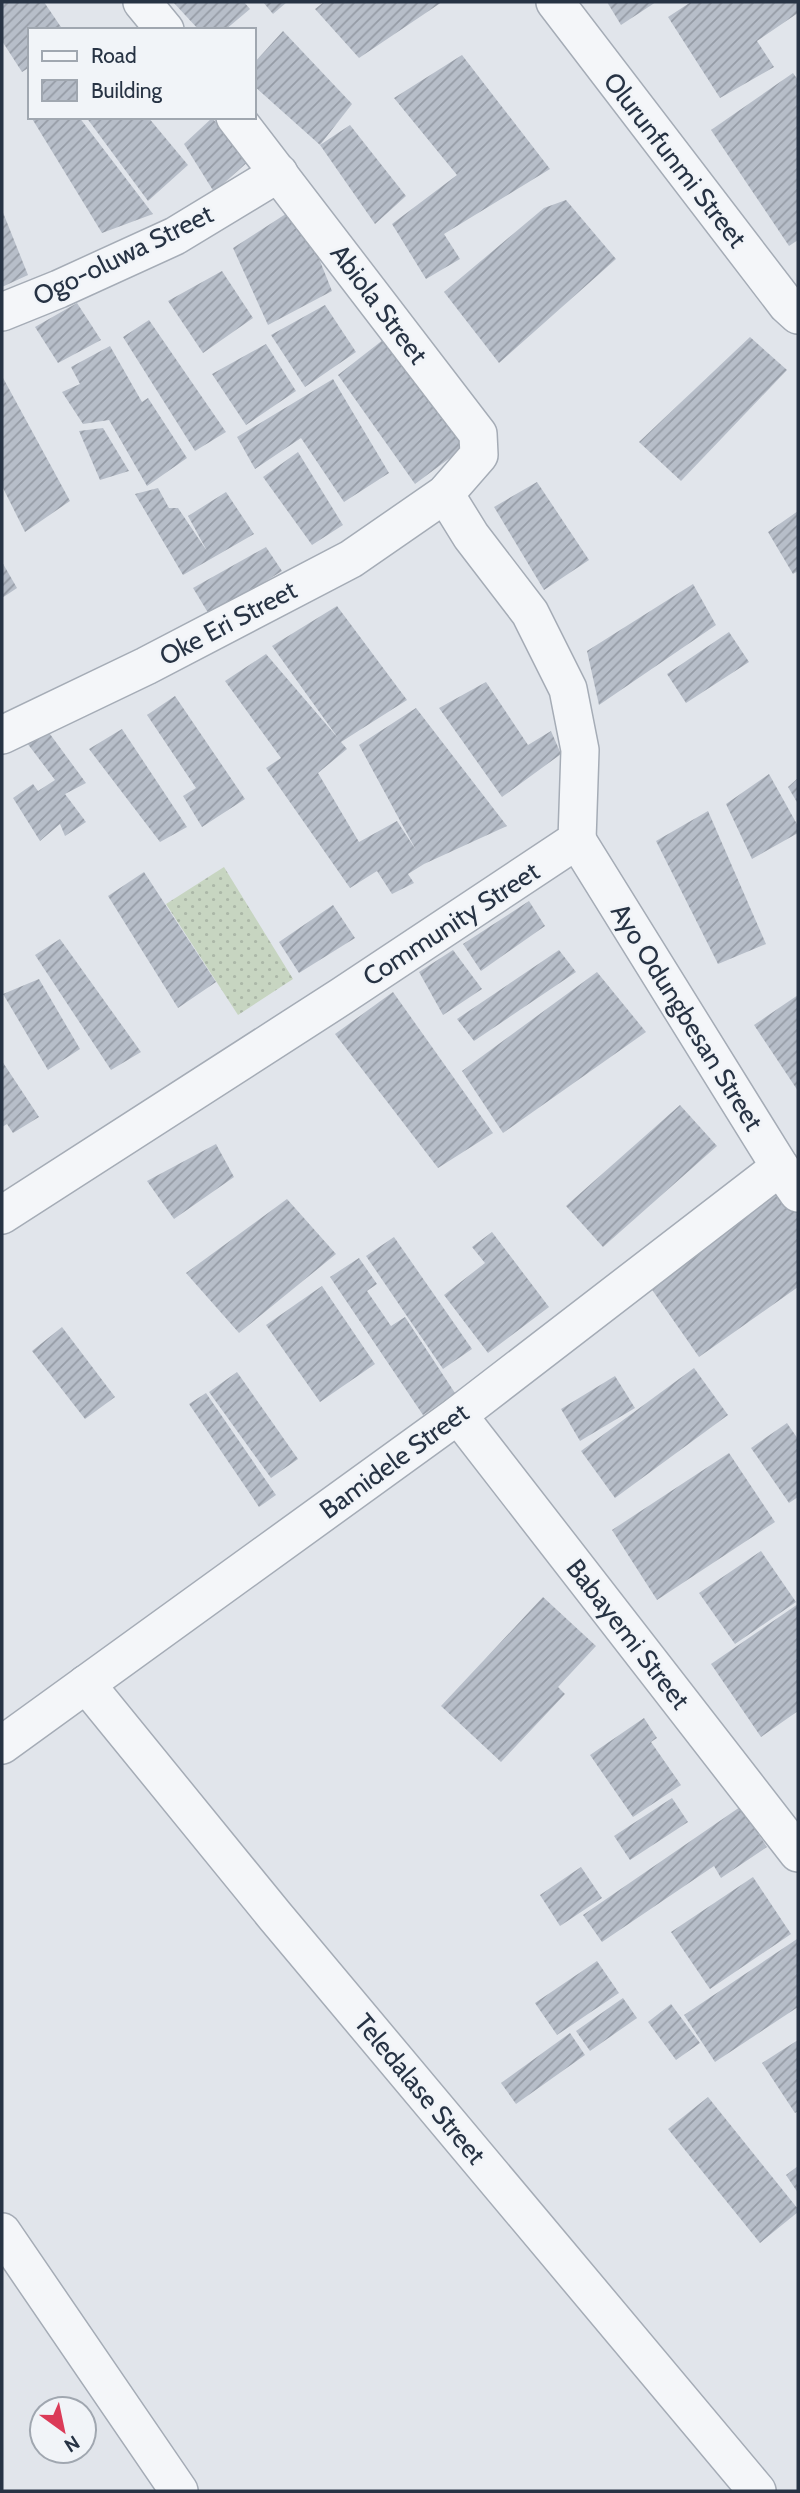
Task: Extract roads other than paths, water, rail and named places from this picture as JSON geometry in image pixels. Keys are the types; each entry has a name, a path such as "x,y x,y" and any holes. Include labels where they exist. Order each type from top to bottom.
{"street":[{"path":"142,2 163,28"},
{"name":"Olurunfunmi Street","path":"555,2 650,128 798,315"},
{"name":"Abiola Street","path":"237,119 478,435 479,455 445,494"},
{"name":"Ogo-oluwa Street","path":"2,312 175,236 279,173"},
{"path":"445,494 471,536 530,613 568,689 580,750 577,840"},
{"name":"Oke Eri Street","path":"2,736 146,666 351,559 445,494"},
{"name":"Ayo Odungbesan Street","path":"577,840 789,1180"},
{"name":"Community Street","path":"2,1215 577,840"},
{"name":"Bamidele Street","path":"2,1745 458,1415 789,1180"},
{"name":"Babayemi Street","path":"458,1415 798,1853"},
{"name":"Teledalase Street","path":"86,1684 275,1916 757,2491"},
{"path":"2,2232 179,2491"}]}
